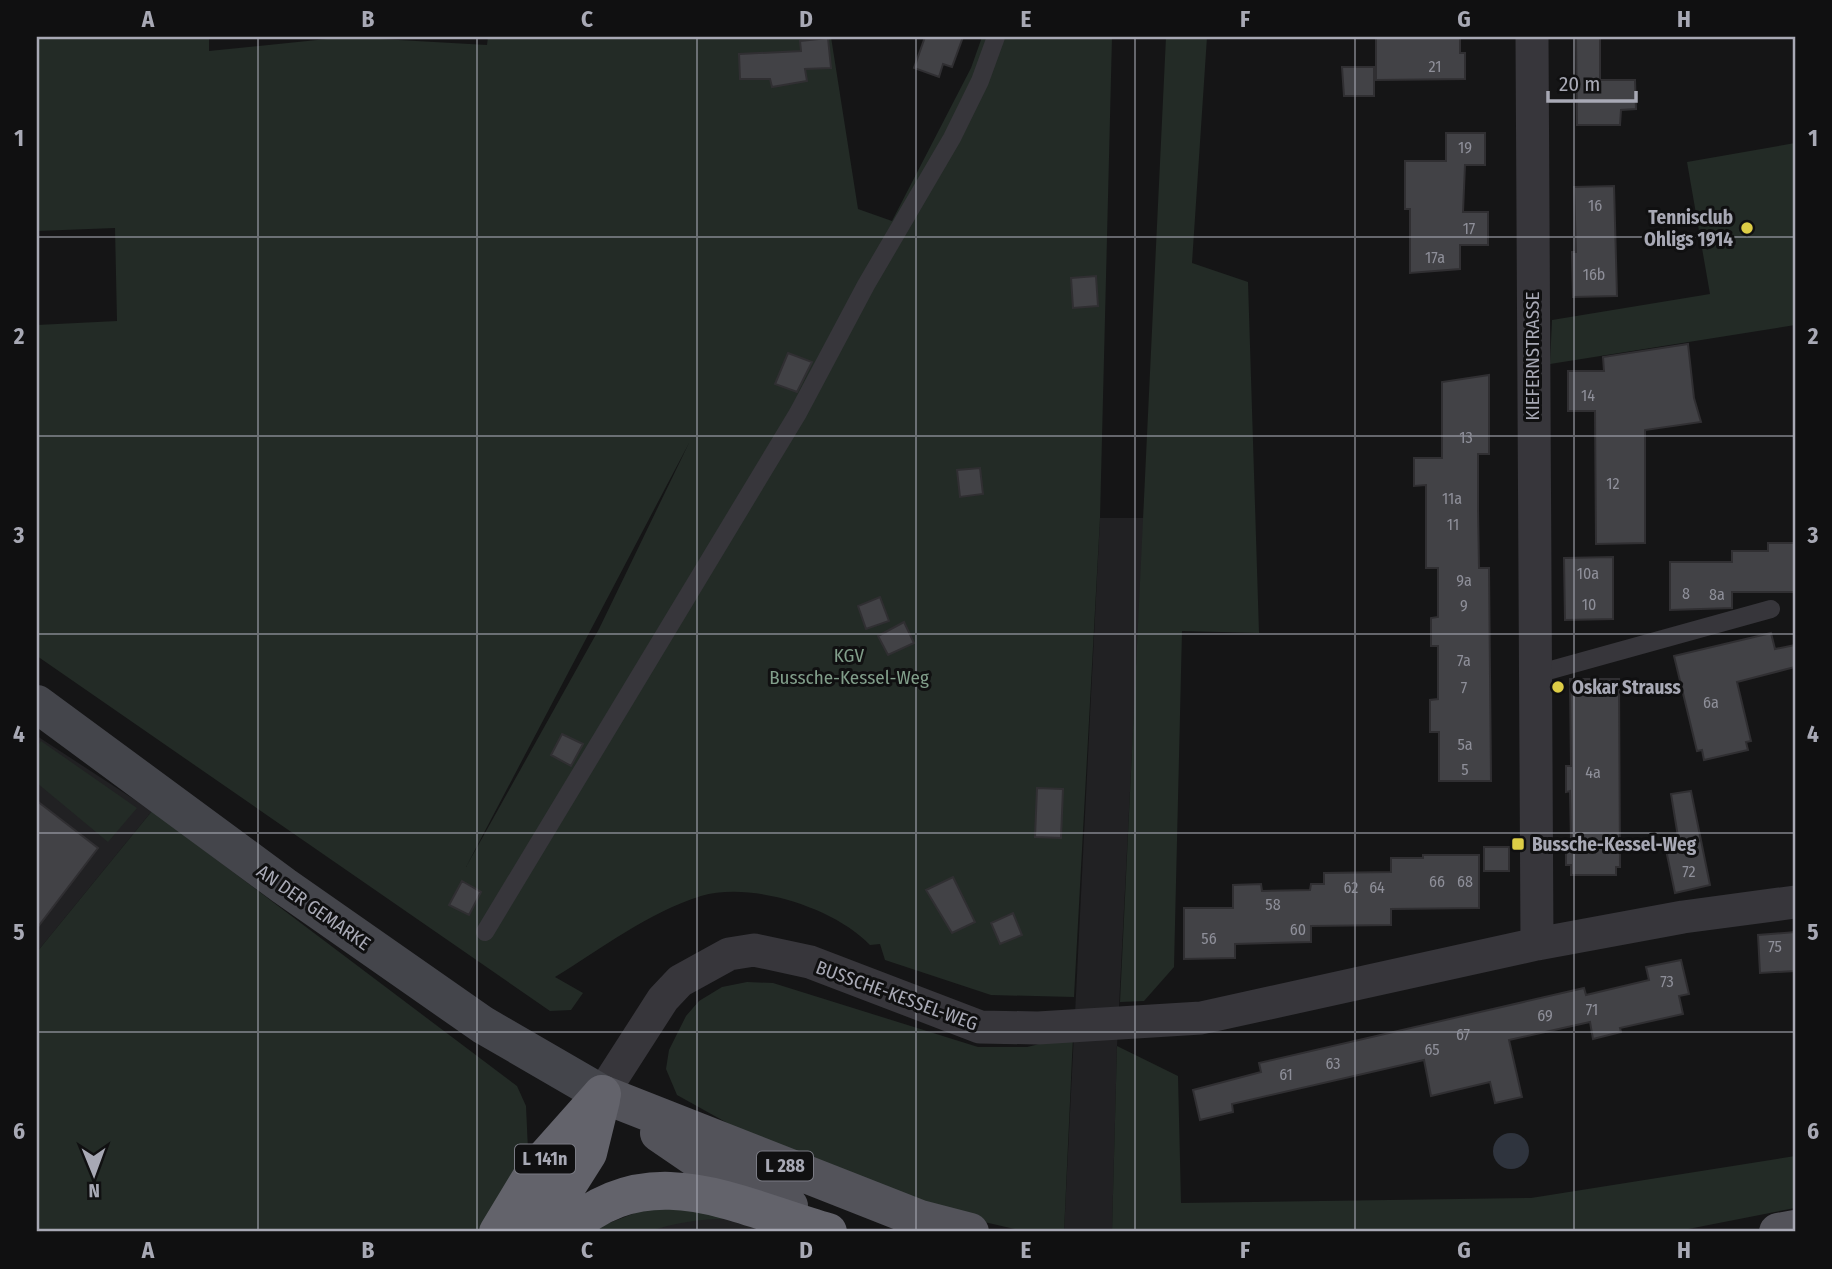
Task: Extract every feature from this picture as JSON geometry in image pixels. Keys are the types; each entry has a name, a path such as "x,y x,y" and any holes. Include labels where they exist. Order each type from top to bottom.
{"highway":[{"name":"L 141n","path":"498,1232 538,1166 602,1094"},
{"path":"538,1232 588,1153 602,1094"},
{"name":"L 288","path":"565,1232 604,1204 624,1196 661,1190 698,1192 828,1232"}],"main road":[{"name":"L 288","path":"602,1094 719,1174 846,1232"},
{"name":"L 288","path":"602,1094 920,1219 970,1232"},
{"path":"1778,1232 1795,1229"}],"street":[{"name":"KIEFERNSTRASSE","path":"1532,37 1533,675 1538,944"},
{"name":"AN DER GEMARKE","path":"37,704 284,886 483,1025 602,1094"},
{"name":"BUSSCHE-KESSEL-WEG","path":"602,1094 663,999 680,981 729,954 754,950 778,954 873,985 955,1020 980,1027 1006,1029 1201,1018 1538,944 1682,917 1795,902"}],"lane":[{"path":"485,932 798,413 866,285 952,138 980,80 996,37"},
{"path":"1533,675 1771,609"}],"shaded area":[{"path":"1100,518 1144,518 1117,1046 1112,1232 1064,1232"},
{"path":"37,736 152,811 37,952"},
{"path":"1511,1133 1524,1138 1529,1151 1524,1164 1511,1169 1498,1164 1493,1151 1498,1138"},
{"path":"699,1218 739,1219 760,1225 758,1232 646,1232 657,1226"}],"green space":[{"name":"KGV Bussche-Kessel-Weg","path":"37,37 209,37 209,51 346,37 487,45 488,37 831,37 858,209 892,221 971,68 982,37 1112,37 1100,518 1074,997 991,995 885,960 880,944 870,945 855,932 815,909 768,895 721,892 701,896 663,911 555,977 583,993 571,1010 550,1011 37,656 37,325 117,321 115,228 37,231","holes":["689,443 599,629 466,867"]},
{"path":"1166,37 1207,37 1192,263 1248,282 1259,633 1182,631 1174,967 1144,1001 1120,1002"},
{"name":"Tennisclub Ohligs 1914","path":"1795,143 1795,325 1550,364 1552,320 1710,294 1687,162"},
{"path":"41,741 137,808 108,842 37,783 37,747"},
{"path":"152,811 517,1086 526,1106 528,1150 481,1232 37,1232 37,952"},
{"path":"747,982 773,983 978,1047 1027,1047 1073,1036 1064,1232 1028,1232 958,1216 756,1139 677,1095 666,1069 669,1050 686,1016 699,1001 722,987"},
{"path":"1117,1046 1178,1076 1181,1203 1531,1198 1795,1156 1795,1208 1673,1232 1112,1232"},
{"path":"658,1204 739,1219 692,1221 633,1234 586,1232"}],"building":[{"path":"925,37 963,37 952,67 943,64 939,77 914,68"},
{"path":"1376,37 1460,37 1460,53 1465,53 1465,79 1376,80"},
{"path":"1576,37 1600,37 1600,80 1635,80 1636,109 1621,110 1620,125 1577,125"},
{"path":"828,38 831,68 805,69 807,81 772,87 770,79 740,79 739,54 801,51 800,41"},
{"path":"1342,67 1374,67 1374,96 1344,96"},
{"path":"1446,133 1485,133 1485,165 1465,165 1463,212 1488,212 1488,245 1460,245 1460,269 1410,273 1410,209 1405,209 1405,161 1446,161"},
{"path":"1614,186 1617,296 1573,297 1572,252 1576,252 1574,187"},
{"path":"1096,276 1098,306 1073,308 1071,278"},
{"path":"1688,344 1694,398 1701,422 1645,430 1645,543 1596,544 1595,411 1568,411 1568,371 1604,371 1603,357"},
{"path":"788,353 812,362 797,392 775,384"},
{"path":"1489,375 1489,454 1478,454 1478,510 1479,568 1489,568 1491,781 1439,781 1439,732 1430,732 1430,700 1438,699 1438,646 1431,646 1431,618 1438,617 1438,568 1426,568 1426,485 1414,486 1414,458 1442,458 1442,382"},
{"path":"980,468 983,494 960,497 957,470"},
{"path":"1768,543 1795,543 1795,592 1732,592 1732,608 1670,610 1670,562 1732,562 1732,551 1768,551"},
{"path":"1613,557 1613,619 1565,620 1564,558"},
{"path":"880,597 889,621 866,629 858,606"},
{"path":"904,622 914,643 888,655 878,636"},
{"path":"1771,633 1775,649 1795,645 1795,667 1737,682 1751,741 1746,742 1748,750 1704,760 1702,750 1697,751 1674,656"},
{"path":"1570,679 1619,679 1620,867 1616,867 1616,875 1571,875 1571,865 1566,865 1566,840 1571,840 1570,791 1566,792 1566,766 1571,766"},
{"path":"562,734 583,744 571,766 551,755"},
{"path":"1037,788 1063,789 1061,838 1035,837"},
{"path":"1691,791 1710,885 1675,893 1665,845 1679,843 1671,794"},
{"path":"37,801 98,848 37,928"},
{"path":"1484,847 1509,847 1509,871 1484,871"},
{"path":"1423,855 1479,855 1479,908 1391,909 1391,925 1311,926 1311,942 1235,944 1235,958 1184,959 1184,908 1233,908 1233,885 1261,884 1262,891 1310,890 1311,884 1324,884 1324,873 1391,872 1391,858 1423,858"},
{"path":"953,877 975,922 952,933 926,890"},
{"path":"462,881 481,892 469,915 449,905"},
{"path":"1013,913 1022,935 1000,944 991,923"},
{"path":"1795,932 1795,971 1760,973 1758,935"},
{"path":"1681,960 1689,994 1679,996 1683,1014 1620,1028 1621,1032 1593,1039 1590,1022 1509,1040 1522,1097 1495,1103 1490,1082 1431,1096 1424,1060 1232,1104 1233,1112 1200,1120 1193,1090 1261,1072 1259,1063 1584,988 1586,995 1649,980 1646,967"}],"place":[{"name":"Tennisclub Ohligs 1914","path":"1747,228"},
{"name":"Oskar Strauss","path":"1558,687"},
{"name":"Bussche-Kessel-Weg","path":"1518,844"}]}
